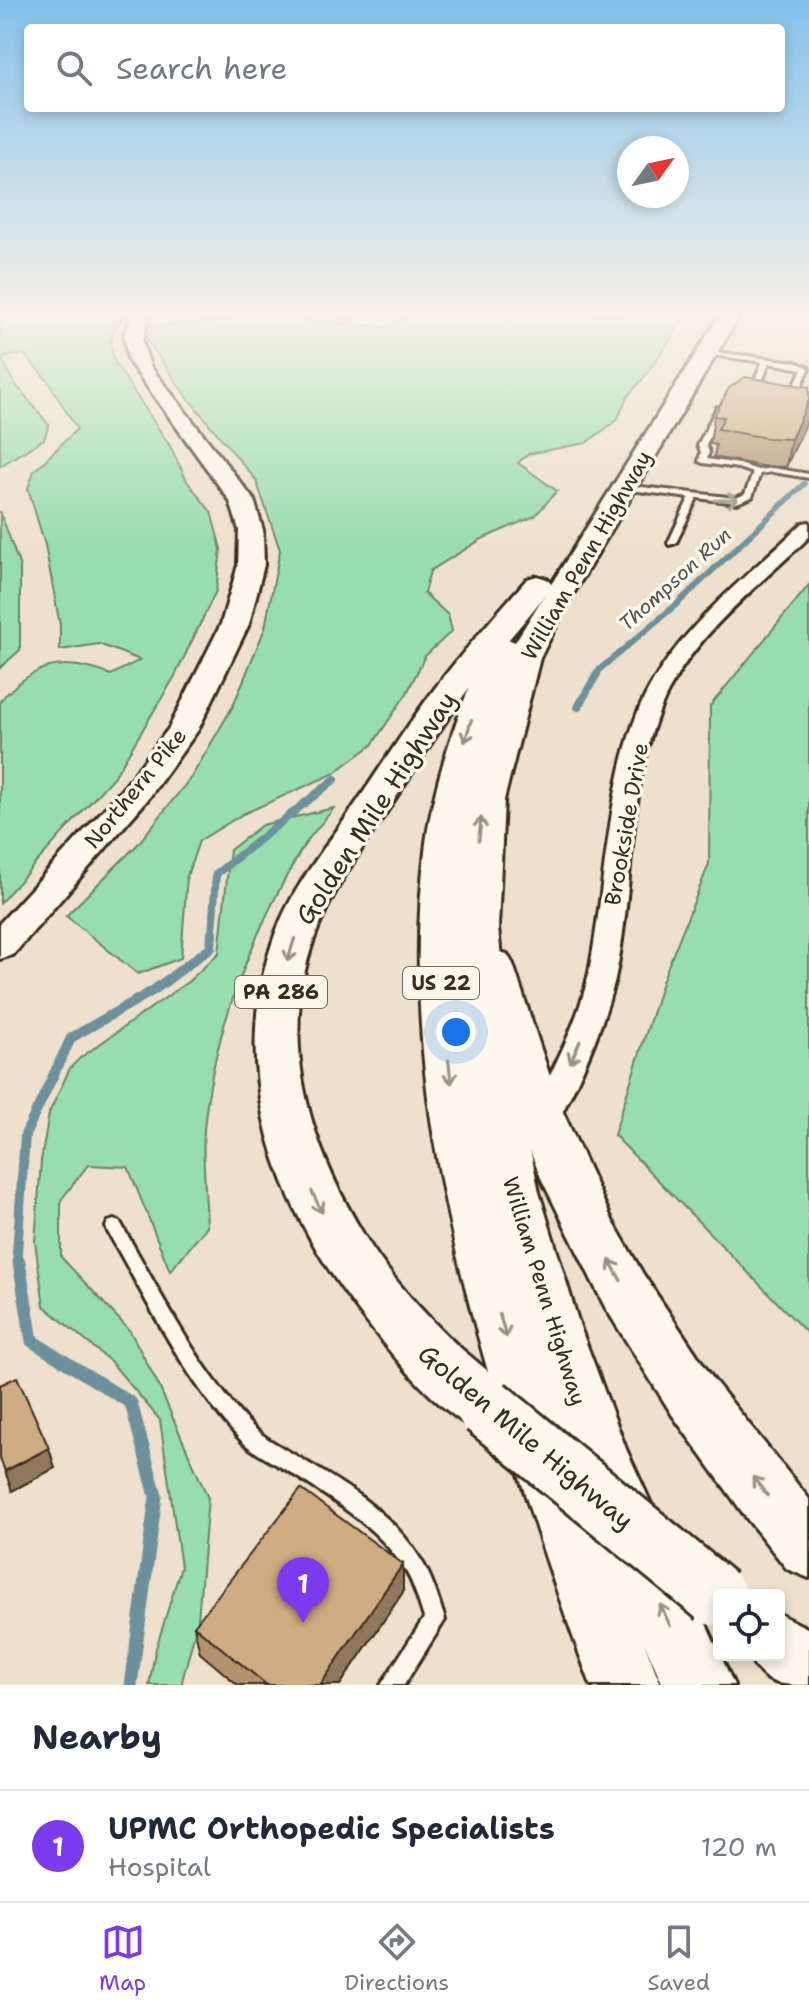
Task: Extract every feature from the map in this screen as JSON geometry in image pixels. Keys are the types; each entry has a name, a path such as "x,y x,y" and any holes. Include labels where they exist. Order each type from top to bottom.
{"highway":[{"name":"William Penn Highway","path":"626,1685 567,1527 495,1300 474,1219 460,1146 443,1012 440,906 449,814 458,771 489,671 518,613 661,394"},
{"name":"William Penn Highway","path":"682,394 544,617 517,675 489,773 482,816 475,907 481,1011 502,1143 518,1214 565,1366 608,1481 656,1596 699,1685"}],"main road":[{"name":"Northern Pike","path":"0,946 137,792 183,730 235,624 251,565 251,530 242,500 161,394"},
{"name":"Golden Mile Highway","path":"537,585 441,703 320,886 296,934 282,985 278,1015 279,1076 284,1108 304,1175 338,1242 388,1312 417,1345 486,1407 713,1593"},
{"path":"475,907 542,1122 597,1237 637,1307 707,1414 809,1547"},
{"path":"785,1652 809,1671"}],"street":[{"name":"Brookside Drive","path":"542,1122 578,1045 601,979 632,772 655,697 667,676 695,641 809,527"}],"lane":[{"path":"740,397 757,394"},
{"path":"779,401 792,399 794,394"},
{"path":"726,401 702,445 705,452 703,461 757,472 772,470 809,476"},
{"path":"624,487 693,498 737,501 749,495 757,472"},
{"path":"672,543 693,498"},
{"path":"114,1227 211,1393 249,1436 372,1515 410,1557 427,1587 435,1620 392,1685"}],"green space":[{"path":"0,394 23,394 49,425 44,439 0,466"},
{"path":"55,394 135,394 170,446 187,481 211,512 221,549 216,591 175,676 116,774 0,903 0,701 25,678 51,667 79,666 111,675 140,660 99,644 60,650 60,625 45,545 28,488 34,471 77,429"},
{"path":"184,394 630,394 617,420 586,443 528,454 518,463 557,491 535,516 482,539 430,571 424,593 448,615 452,631 425,656 407,693 372,745 333,774 243,814 199,841 187,876 181,958 138,974 66,916 137,845 192,776 233,706 265,628 280,550 256,480"},
{"path":"0,511 20,567 20,650 0,668"},
{"path":"809,585 809,1335 614,1135 663,979 709,864 710,706"},
{"path":"334,808 304,846 282,884 237,985 226,1021 216,1056 204,1129 207,1227 170,1271 128,1167 88,1165 61,1200 61,1257 130,1331 158,1384 208,1498 198,1620 181,1685 149,1685 155,1652 181,1567 160,1420 111,1362 44,1306 35,1242 41,1161 49,1113 70,1068 80,1058 189,981 219,953 230,850 262,825"}],"building":[{"path":"726,394 809,394 791,439 718,429 724,417 714,416"},
{"path":"17,1377 49,1448 5,1471 0,1459 0,1385"},
{"path":"301,1489 403,1564 320,1685 267,1685 194,1626"}],"waterway":[{"name":"Thompson Run","path":"596,676 600,669 678,603 804,484"},
{"name":"Thompson Run","path":"578,707 597,674"},
{"name":"Thompson Run","path":"212,935 216,874 335,779"},
{"name":"Thompson Run","path":"19,1264 17,1253 25,1135 71,1038 154,990 211,947 212,933"},
{"name":"Thompson Run","path":"19,1262 32,1341 131,1403 156,1496 131,1685"}],"place":[{"name":"UPMC Orthopedic Specialists","path":"303,1623"}]}
